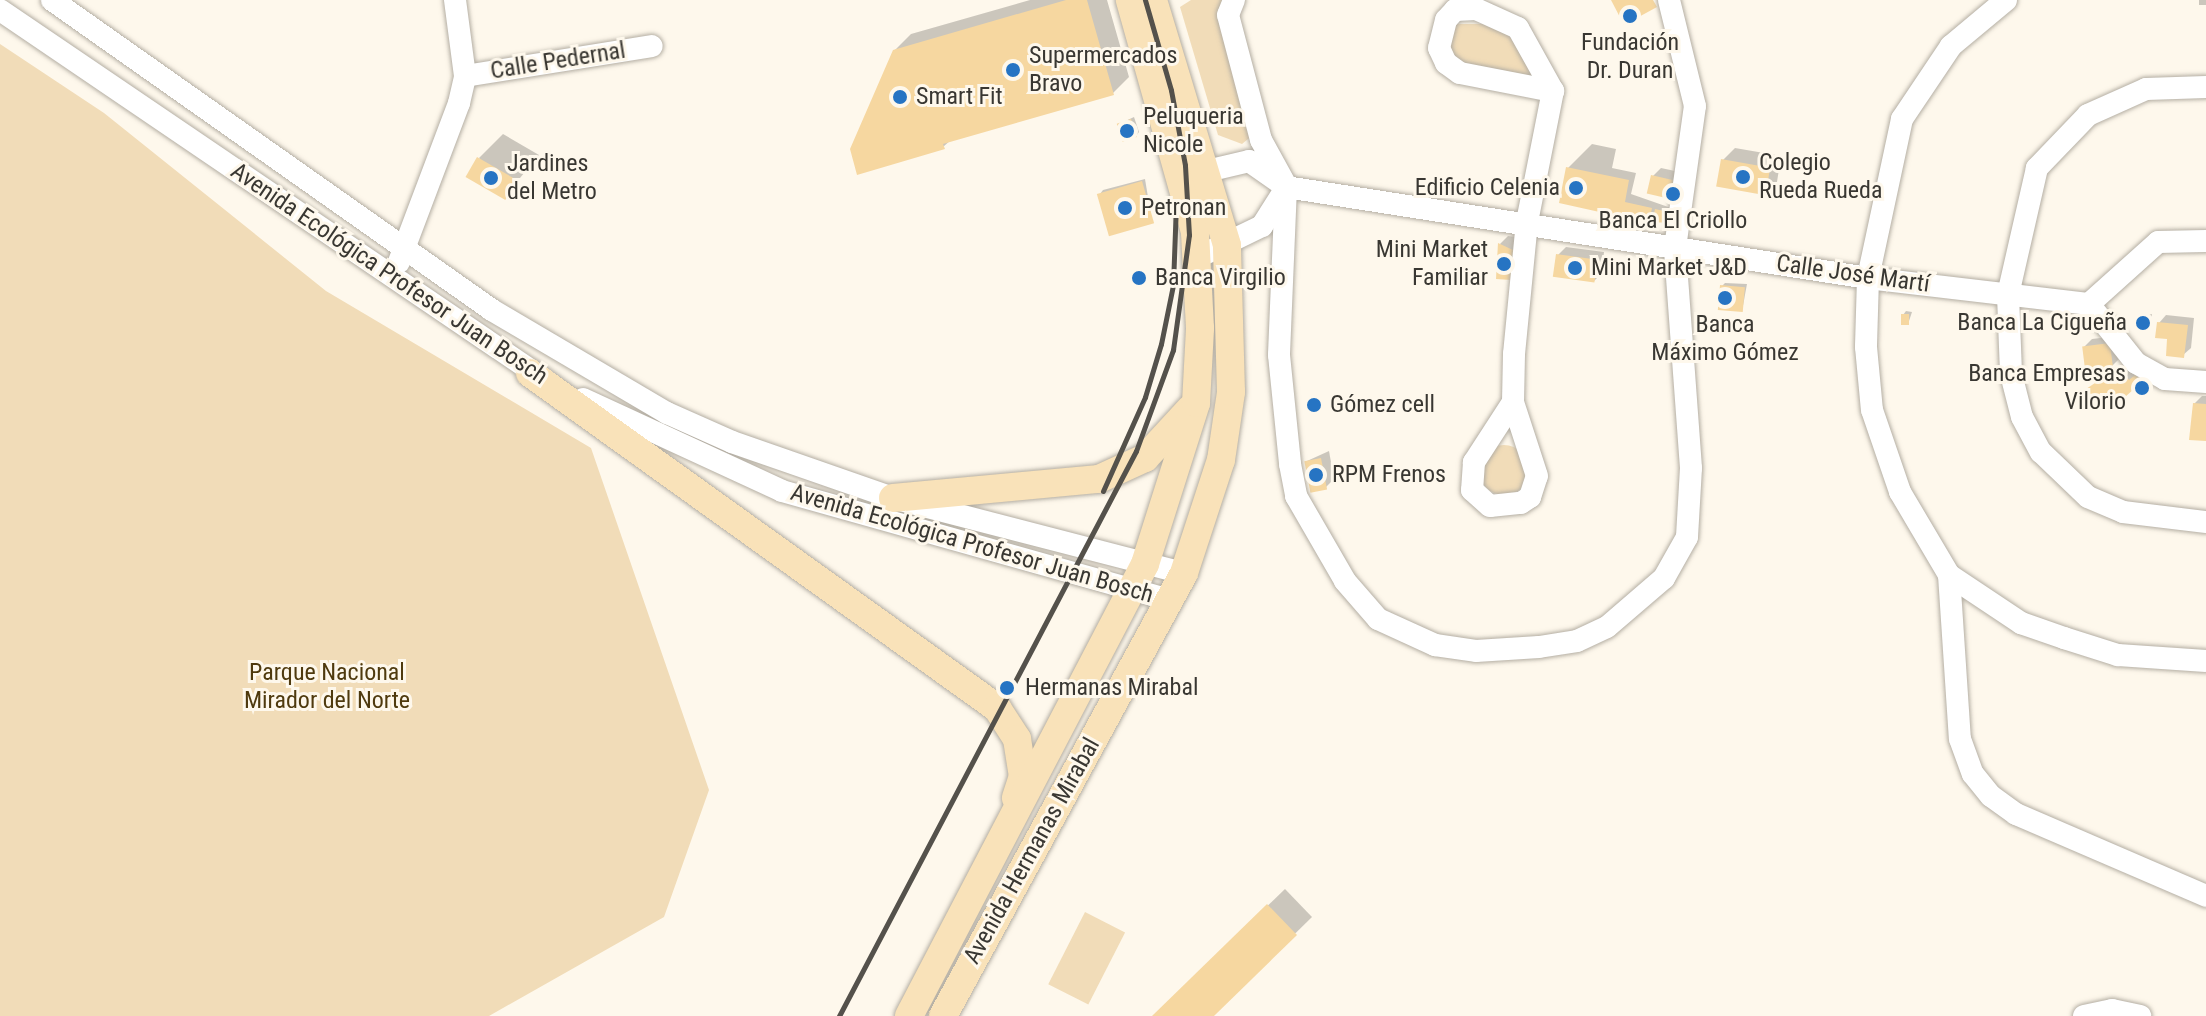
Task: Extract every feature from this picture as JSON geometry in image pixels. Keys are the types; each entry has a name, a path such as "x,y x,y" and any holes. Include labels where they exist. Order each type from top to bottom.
{"main road":[{"name":"Avenida Hermanas Mirabal","path":"943,1016 1184,573 1221,460 1231,392 1227,245 1192,174 1130,0"},
{"name":"Avenida Hermanas Mirabal","path":"909,1016 1145,564 1196,403 1196,258 1192,174 1153,0"},
{"path":"530,373 997,708 1017,739 1023,776 1001,840"},
{"path":"893,498 1099,479 1145,458 1196,403"}],"street":[{"name":"Avenida Ecológica Profesor Juan Bosch","path":"52,0 402,250 547,346 667,413 732,442 893,498 1184,573"},
{"path":"393,280 452,127 465,76 455,0"},
{"path":"1234,0 1228,15 1261,140 1286,187 1279,355 1296,496 1345,581 1378,619 1435,645 1476,651 1577,641 1638,605 1664,578 1687,537 1691,468 1675,248 1695,106 1669,0"},
{"path":"2006,0 1951,46 1902,119 1868,278 1866,347 1872,410 1900,492 1949,575 2021,623 2064,638 2118,655 2206,661"},
{"path":"1513,402 1518,287 1527,222 1553,91 1518,28 1476,9 1455,10 1446,20 1439,48 1446,63 1460,73 1553,91"},
{"name":"Avenida Ecológica Profesor Juan Bosch","path":"0,10 530,373 685,450 782,491 1169,600"},
{"name":"Calle Pedernal","path":"465,76 652,46"},
{"path":"2206,87 2146,89 2088,115 2037,168 2008,295 2011,374 2022,417 2063,476 2088,497 2123,512 2206,522"},
{"path":"1192,174 1249,161 1286,187"},
{"path":"1196,258 1262,226 1286,187"},
{"name":"Calle José Martí","path":"1286,187 1527,222 1868,278 2089,304"},
{"path":"2206,241 2158,242 2089,304 2136,363 2165,379 2206,382"},
{"path":"1949,575 1960,739 1973,774 1991,796 2016,814 2206,896"},
{"path":"2084,1016 2112,1010 2140,1016"}],"green space":[{"path":"1191,0 1228,0 1254,134 1242,144 1218,135 1180,7"},
{"path":"1454,24 1484,24 1513,35 1529,61 1533,80 1457,64 1447,44"},
{"name":"Parque Nacional Mirador del Norte","path":"0,44 104,113 326,291 591,448 709,790 664,917 489,1016 0,1016"},
{"path":"1504,445 1522,452 1529,470 1522,488 1504,495 1486,488 1479,470 1486,452"},
{"path":"1085,912 1125,932 1088,1005 1048,984"}],"building":[{"name":"Supermercados Bravo","path":"1066,0 1087,0 1114,95 943,144 945,149 857,175 850,149 893,50"},
{"name":"Fundación Dr. Duran","path":"1611,0 1653,0 1657,7 1624,25"},
{"name":"Peluqueria Nicole","path":"1131,119 1137,137 1123,142 1117,124"},
{"name":"Jardines del Metro","path":"477,157 517,180 505,200 466,177"},
{"name":"Colegio Rueda Rueda","path":"1721,159 1770,168 1765,195 1716,187"},
{"path":"1566,167 1629,180 1625,202 1652,208 1649,223 1559,203"},
{"path":"1651,175 1682,182 1678,201 1647,194"},
{"name":"Petronan","path":"1142,181 1154,223 1109,236 1097,194"},
{"path":"1655,209 1673,213 1670,223 1652,222"},
{"name":"Mini Market Familiar","path":"1498,243 1513,250 1511,280 1496,279"},
{"name":"Mini Market J&D","path":"1556,254 1598,260 1594,283 1553,277"},
{"path":"1720,285 1745,287 1743,312 1718,310"},
{"path":"1901,314 1909,314 1909,325 1901,325"},
{"name":"Banca La Cigueña","path":"2149,316 2151,327 2135,330 2133,319"},
{"path":"2157,322 2188,325 2184,358 2166,356 2167,339 2155,338"},
{"path":"2110,343 2113,368 2085,371 2082,346"},
{"path":"2119,367 2129,380 2135,375 2149,386 2140,395 2134,389 2108,412 2086,389"},
{"path":"2193,403 2206,404 2206,441 2189,440"},
{"name":"RPM Frenos","path":"1321,458 1327,489 1310,493 1304,461"},
{"path":"1267,904 1297,935 1214,1016 1152,1016"}],"railway":[{"path":"839,1016 1136,451 1173,350 1189,235 1185,165 1171,90 1145,0"},
{"path":"1103,491 1145,397 1161,344 1173,285 1176,203"}],"place":[{"name":"Fundación Dr. Duran","path":"1630,16"},
{"name":"Supermercados Bravo","path":"1013,70"},
{"name":"Smart Fit","path":"900,97"},
{"name":"Peluqueria Nicole","path":"1127,131"},
{"name":"Colegio Rueda Rueda","path":"1743,177"},
{"name":"Jardines del Metro","path":"491,178"},
{"name":"Edificio Celenia","path":"1576,188"},
{"name":"Banca El Criollo","path":"1673,194"},
{"name":"Petronan","path":"1125,208"},
{"name":"Mini Market Familiar","path":"1504,264"},
{"name":"Mini Market J&D","path":"1575,268"},
{"name":"Banca Virgilio","path":"1139,278"},
{"name":"Banca Máximo Gómez","path":"1725,298"},
{"name":"Banca La Cigueña","path":"2143,323"},
{"name":"Banca Empresas Vilorio","path":"2142,388"},
{"name":"Gómez cell","path":"1314,405"},
{"name":"RPM Frenos","path":"1316,475"},
{"name":"Hermanas Mirabal","path":"1007,688"}]}
